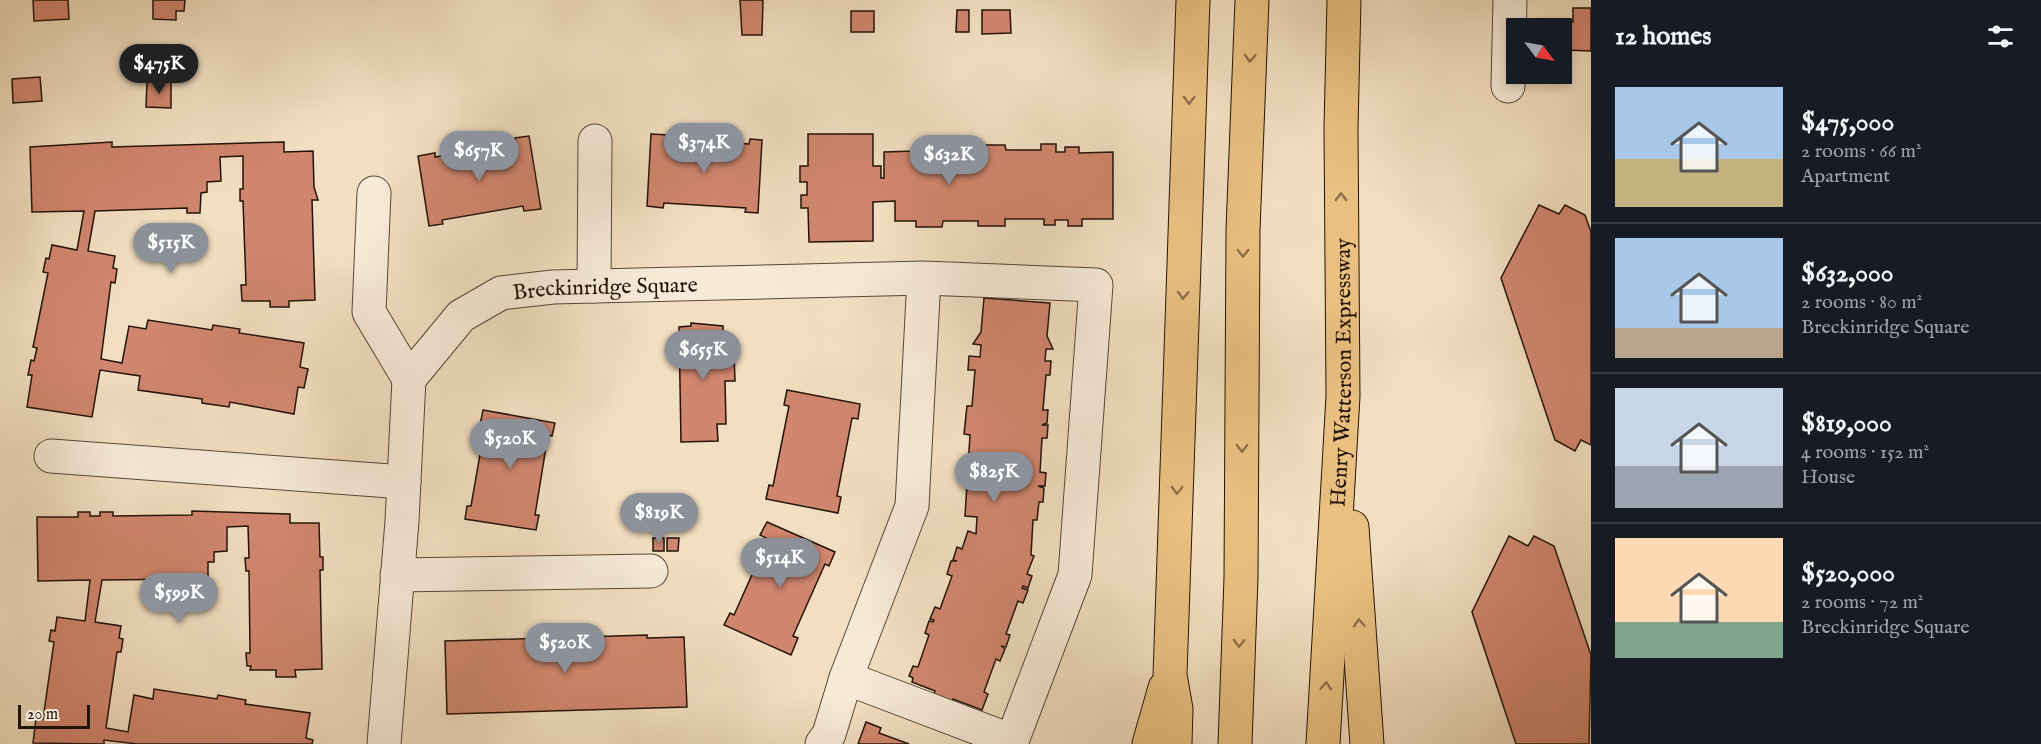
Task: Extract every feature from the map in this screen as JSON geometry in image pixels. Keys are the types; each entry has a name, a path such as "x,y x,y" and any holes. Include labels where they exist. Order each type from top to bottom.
{"highway":[{"path":"1175,744 1176,709 1170,675 1193,0"},
{"path":"1235,744 1241,578 1243,230 1252,0"},
{"name":"Henry Watterson Expressway","path":"1323,744 1343,396 1341,128 1344,0"},
{"path":"1343,396 1367,744"},
{"path":"1149,744 1158,707 1170,675"}],"street":[{"path":"1508,86 1510,0"},
{"path":"594,286 595,141"},
{"path":"374,193 369,312 409,379 404,482 384,744"},
{"path":"822,744 829,734 846,678 912,506 924,278"},
{"name":"Breckinridge Square","path":"409,379 461,316 501,293 553,286 924,278 1096,285 1075,575 1012,741 846,678"},
{"path":"51,456 404,482"},
{"path":"397,574 651,571"}],"building":[{"path":"33,0 68,0 69,19 34,21"},
{"path":"153,0 185,0 184,11 176,11 176,20 153,19"},
{"path":"740,0 763,0 762,35 742,35"},
{"path":"1573,8 1591,8 1591,51 1572,50"},
{"path":"957,10 969,10 969,32 956,32"},
{"path":"982,10 1010,10 1011,33 982,34"},
{"path":"851,11 874,11 874,32 851,32"},
{"path":"40,77 42,101 13,103 12,79"},
{"path":"147,82 171,82 171,108 146,107"},
{"path":"651,134 668,135 668,140 749,144 750,139 762,140 758,213 745,212 746,208 664,203 663,208 647,206"},
{"path":"808,134 873,134 873,166 881,166 881,178 884,178 884,152 915,151 914,146 943,146 943,152 979,151 978,145 1005,145 1006,150 1041,150 1041,144 1056,144 1056,152 1065,152 1065,147 1079,147 1079,153 1113,152 1113,219 1082,219 1082,226 1068,226 1068,220 1055,220 1055,225 1044,225 1044,219 1005,219 1005,226 978,226 978,221 943,221 942,227 916,227 916,221 895,221 895,201 873,202 873,241 809,242 808,208 801,208 801,195 807,195 807,182 800,182 800,166 808,166"},
{"path":"529,136 541,209 524,211 523,206 442,220 443,224 429,226 418,156 435,153 435,157 516,144 515,138"},
{"path":"112,142 112,147 284,142 284,152 313,151 314,187 318,200 312,200 315,300 289,301 289,307 270,307 270,301 242,301 241,285 246,285 243,201 240,201 240,189 243,189 243,156 220,157 221,181 207,182 207,192 201,193 200,213 187,213 187,208 95,211 88,251 115,256 113,268 117,269 115,283 111,282 101,359 122,363 129,326 146,329 148,320 212,330 213,325 240,329 239,333 304,343 300,367 308,369 304,388 298,387 294,414 230,402 229,407 202,403 202,399 138,390 140,376 100,370 92,417 27,407 32,375 28,375 31,360 34,361 37,348 33,347 48,273 43,272 46,258 49,259 52,245 77,250 84,211 32,212 30,147"},
{"path":"1539,205 1559,214 1565,205 1585,215 1591,232 1591,445 1581,440 1575,451 1555,440 1501,278"},
{"path":"984,298 1050,303 1047,336 1053,349 1046,349 1045,361 1051,361 1050,375 1046,375 1043,410 1048,410 1047,423 1042,425 1048,425 1047,438 1042,438 1040,472 1046,473 1045,486 1038,486 1044,488 1043,502 1039,502 1037,520 1033,520 1031,555 1034,556 1027,574 1032,576 1028,588 1023,586 1022,588 1028,590 1023,603 1018,601 1006,634 1010,635 1006,647 1001,646 1005,649 1000,661 996,659 984,692 988,694 982,710 953,699 952,704 933,697 935,691 912,682 913,678 909,676 913,666 918,667 929,635 925,633 929,621 934,620 930,619 935,607 940,609 952,576 947,574 951,561 957,561 953,560 957,547 962,549 968,531 976,534 977,517 965,516 970,435 964,434 967,406 972,406 975,370 968,370 969,356 980,357 981,345 973,344 981,332"},
{"path":"691,323 723,326 723,354 734,354 735,381 725,381 726,424 717,424 718,441 681,442 679,327 691,326"},
{"path":"787,390 860,404 858,419 852,418 837,496 841,497 838,513 766,499 769,485 773,486 789,406 784,405"},
{"path":"483,410 555,423 552,436 548,435 535,515 539,515 536,530 465,519 467,506 471,506 485,426 480,425"},
{"path":"192,511 290,514 290,523 319,523 320,557 323,557 323,570 320,570 322,669 295,670 296,677 276,677 276,670 250,670 251,666 247,666 246,653 250,653 249,571 246,571 245,558 249,558 248,526 227,527 227,551 214,552 214,562 208,562 208,579 205,579 205,582 192,582 192,579 102,580 95,622 121,626 119,638 123,639 121,652 117,652 106,728 128,732 134,695 153,699 154,689 217,699 218,695 246,700 245,704 310,713 306,738 313,740 312,744 137,744 104,740 104,744 33,743 36,718 43,719 54,642 49,641 51,630 55,631 57,617 85,621 90,580 38,581 37,517 78,517 78,512 90,512 90,516 100,516 100,512 113,512 113,516 192,515"},
{"path":"767,522 835,552 829,566 825,564 793,636 798,638 791,655 724,625 730,613 734,615 768,539 760,535"},
{"path":"1509,536 1528,546 1534,536 1554,546 1591,655 1589,744 1516,744 1472,612"},
{"path":"653,538 664,538 664,551 653,551"},
{"path":"667,538 679,538 678,551 667,551"},
{"path":"647,635 647,638 684,637 687,707 447,714 445,641"},
{"path":"866,722 881,728 879,733 909,744 858,744"}]}
